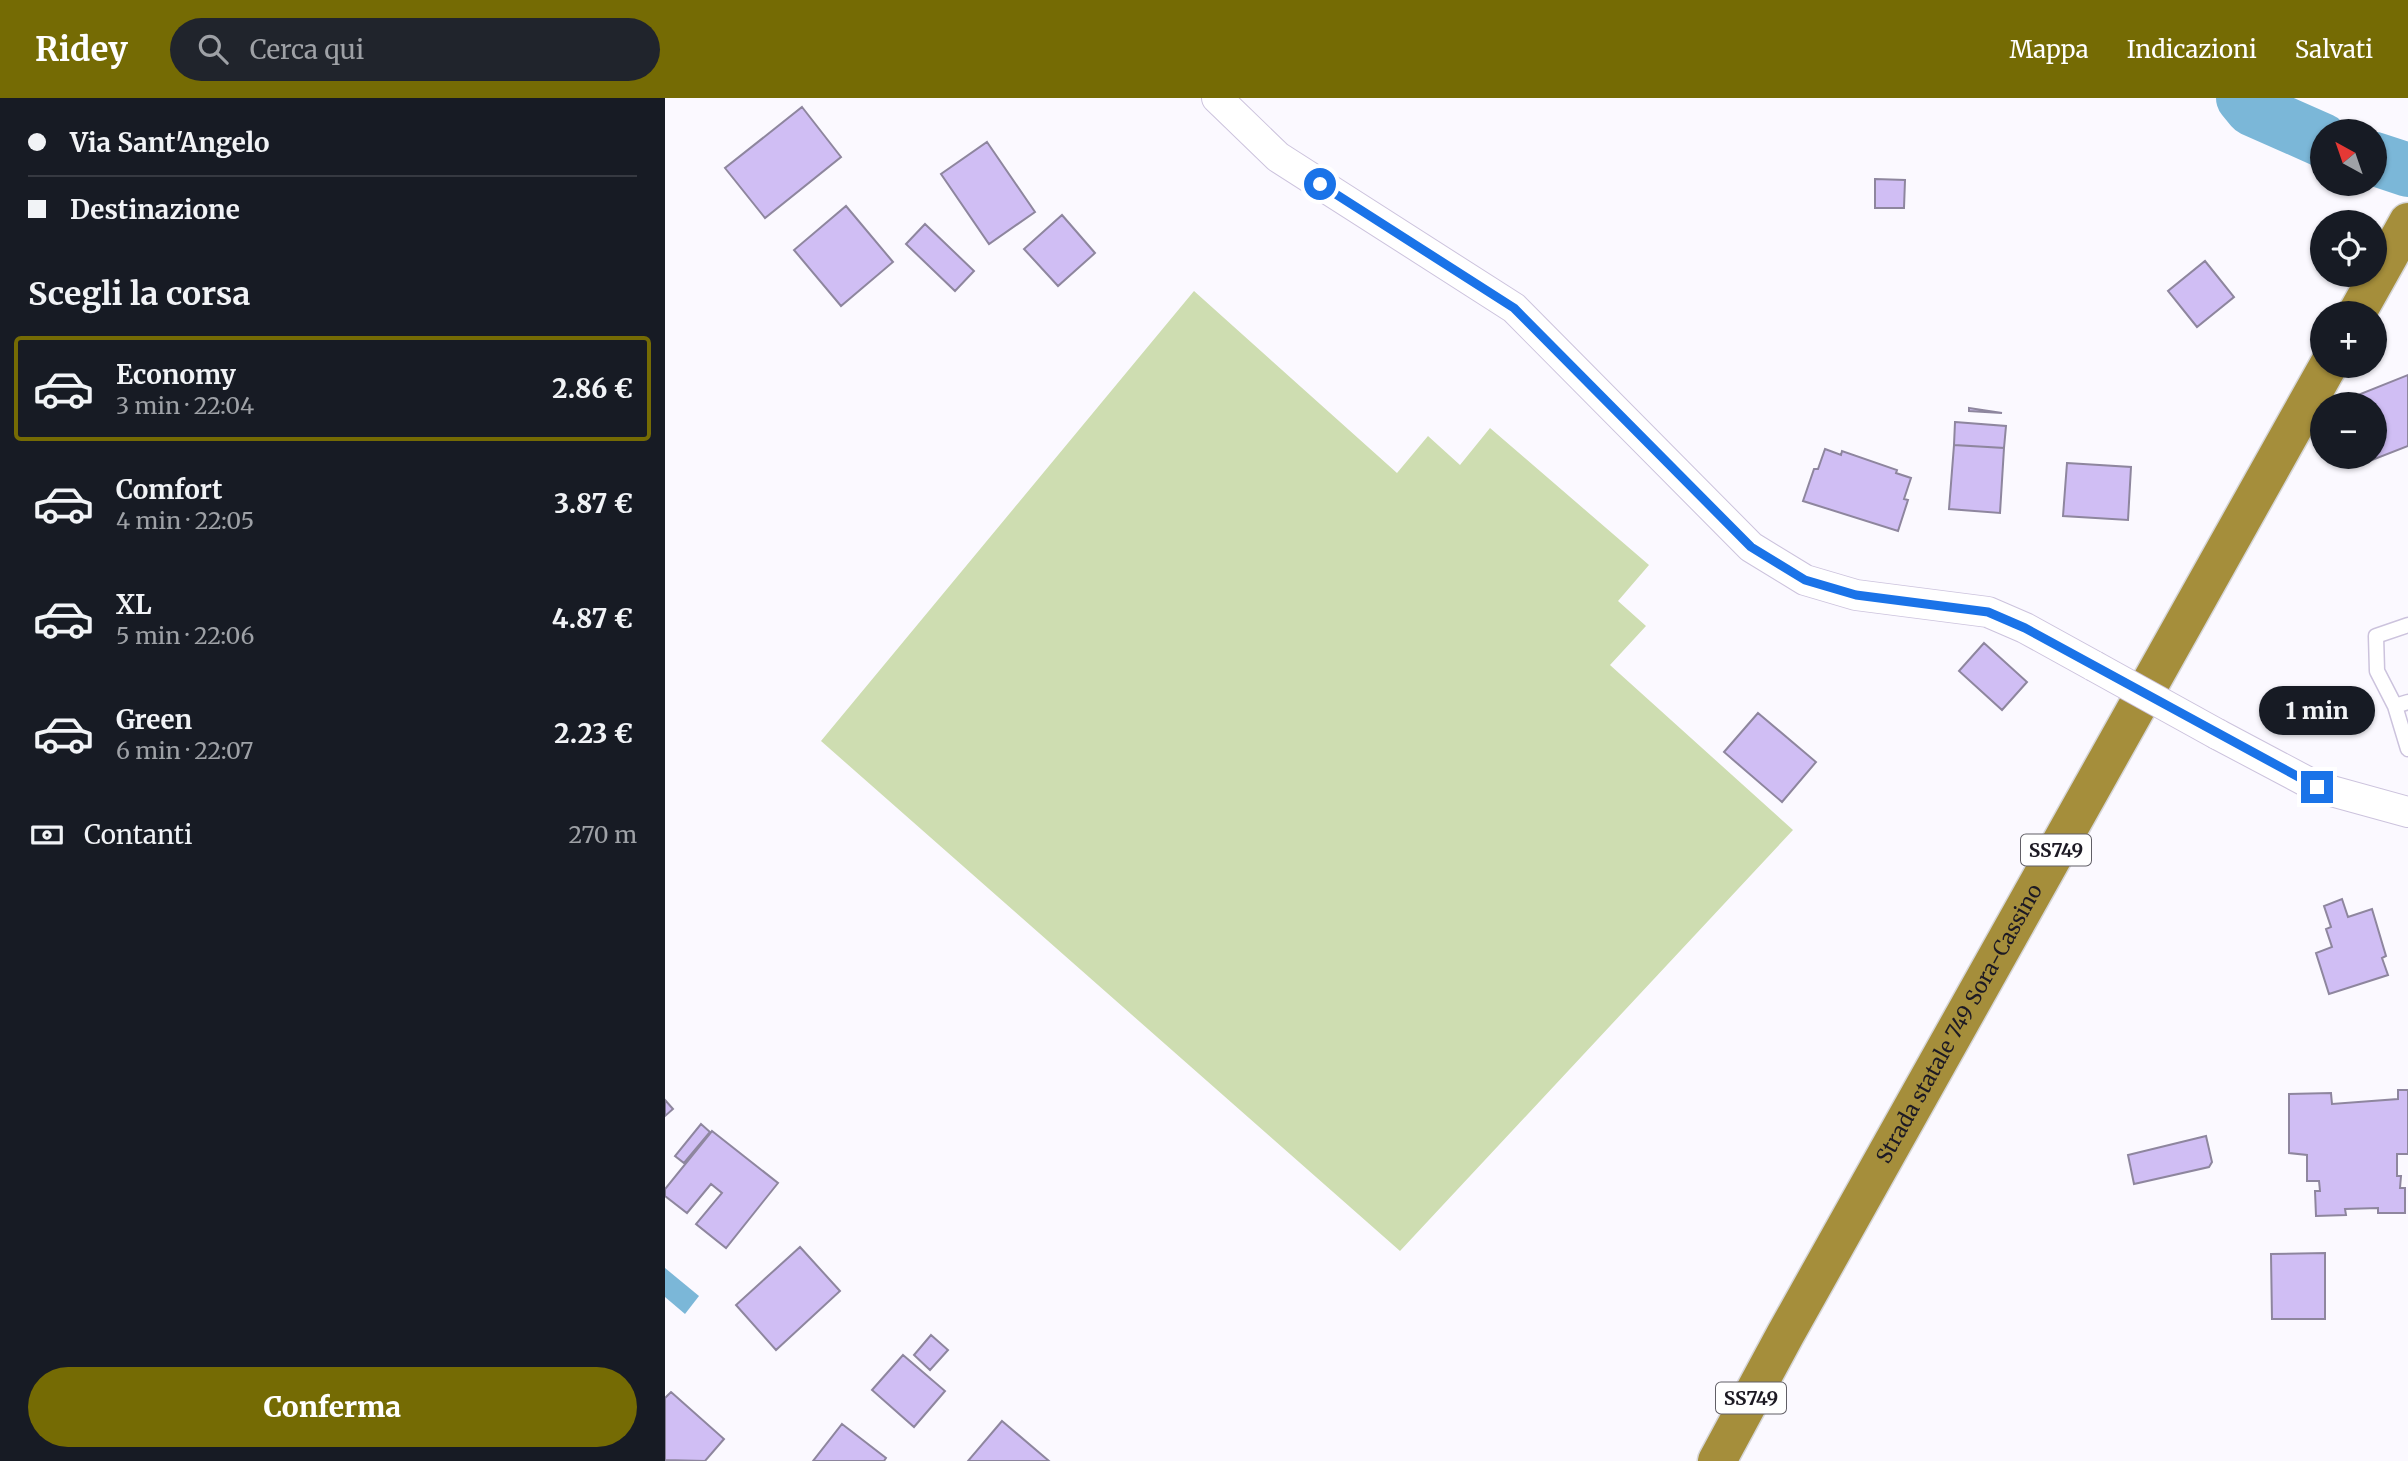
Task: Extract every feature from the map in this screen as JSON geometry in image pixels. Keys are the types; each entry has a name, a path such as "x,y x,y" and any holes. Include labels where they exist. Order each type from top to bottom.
{"highway":[{"path":"2364,301 2408,222"},
{"name":"Strada statale 749 Sora-Cassino","path":"1717,1461 2320,378"},
{"path":"1698,1461 1785,1335"},
{"path":"1736,1461 1785,1335"}],"street":[{"path":"1217,98 1278,157 1514,308 1751,547 1805,580 1856,595 1988,612 2025,628 2317,787 2408,812"}],"lane":[{"path":"2408,625 2376,636 2377,671 2401,704 2408,749"}],"green space":[{"path":"1194,291 1397,473 1428,436 1460,465 1490,428 1649,565 1618,601 1646,626 1610,665 1793,830 1400,1251 821,741"}],"water":[{"path":"665,1268 699,1296 685,1314 665,1297"}],"building":[{"path":"802,107 841,157 765,218 725,168"},
{"path":"987,142 1035,212 989,244 941,174"},
{"path":"1875,179 1905,180 1904,208 1875,208"},
{"path":"846,206 893,262 841,306 794,250"},
{"path":"1062,215 1095,253 1058,286 1024,249"},
{"path":"925,224 974,271 955,291 906,244"},
{"path":"2205,261 2234,297 2197,327 2168,291"},
{"path":"2408,375 2408,446 2387,454 2387,392 2366,392"},
{"path":"1969,408 2002,413 1969,411"},
{"path":"1955,422 2006,426 2004,448 1954,445"},
{"path":"1954,445 2004,448 2000,513 1949,509"},
{"path":"1825,449 1841,455 1842,451 1897,470 1896,473 1911,478 1904,499 1908,500 1898,531 1803,501 1814,469 1818,469"},
{"path":"2067,463 2131,467 2128,520 2063,516"},
{"path":"1984,643 2027,682 2002,710 1959,671"},
{"path":"1758,713 1816,762 1782,802 1724,752"},
{"path":"2342,899 2348,917 2372,909 2386,956 2382,958 2388,975 2329,994 2316,953 2332,947 2326,929 2331,927 2324,906"},
{"path":"2398,1090 2408,1090 2408,1154 2397,1154 2397,1176 2401,1176 2400,1188 2405,1188 2405,1213 2378,1213 2378,1208 2345,1209 2346,1215 2316,1216 2315,1191 2320,1191 2319,1181 2307,1181 2307,1155 2289,1153 2289,1094 2331,1093 2332,1104 2398,1099"},
{"path":"665,1100 673,1109 665,1116"},
{"path":"701,1124 710,1132 684,1163 675,1156"},
{"path":"712,1131 778,1183 726,1248 696,1224 722,1193 711,1184 687,1213 665,1196 665,1189"},
{"path":"2206,1136 2212,1162 2209,1167 2134,1184 2128,1155"},
{"path":"800,1247 840,1291 776,1350 736,1305"},
{"path":"2325,1253 2325,1319 2272,1319 2271,1254"},
{"path":"931,1335 948,1350 930,1370 914,1355"},
{"path":"903,1355 945,1391 914,1427 872,1390"},
{"path":"671,1392 724,1439 705,1461 665,1460 665,1398"},
{"path":"1002,1421 1049,1461 968,1461"},
{"path":"842,1424 886,1458 884,1461 813,1461"}],"waterway":[{"path":"2243,98 2252,109 2310,135"},
{"path":"2387,163 2408,170"}],"route":[{"path":"1320,184 1514,308 1751,547 1805,580 1856,595 1988,612 2025,628 2317,787"}]}
